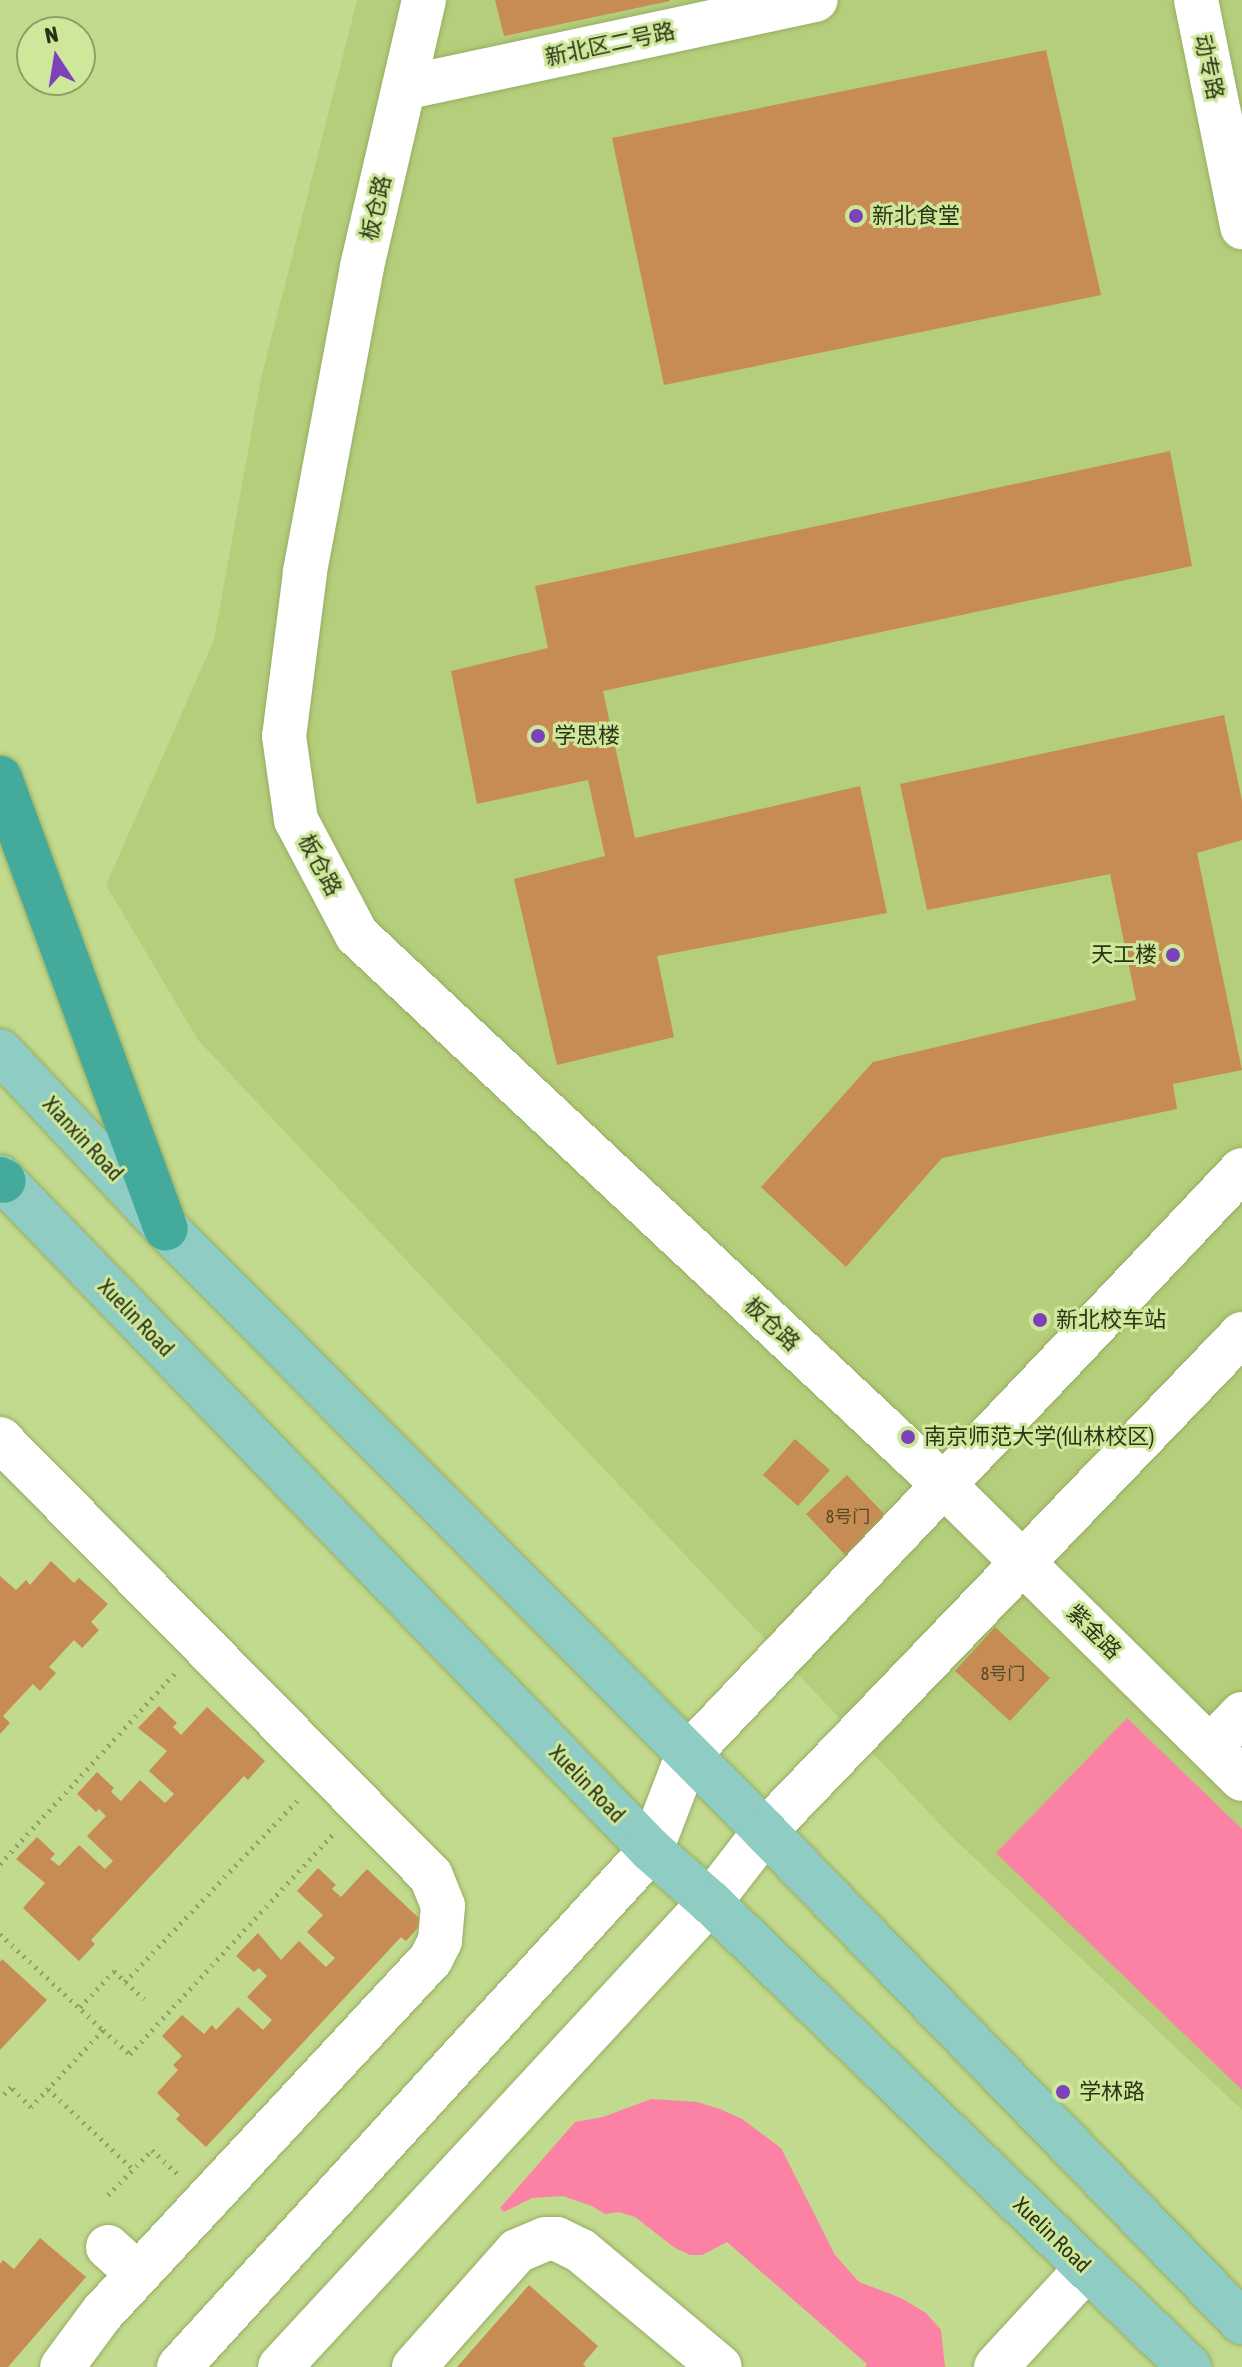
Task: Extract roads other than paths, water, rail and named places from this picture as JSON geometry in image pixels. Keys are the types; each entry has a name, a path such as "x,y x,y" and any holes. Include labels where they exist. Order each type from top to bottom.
{"highway":[{"path":"0,778 166,1228"}],"main road":[{"name":"Xianxin Road","path":"0,1051 166,1228"},
{"name":"Xuelin Road","path":"1,1179 651,1850 710,1902 1189,2367"},
{"path":"166,1228 687,1756 765,1831 1011,2088 1242,2322"}],"street":[{"name":"板仓路","path":"424,0 362,267 305,573 284,736 296,820 357,935 945,1486"},
{"name":"新北区二号路","path":"404,88 816,0"},
{"name":"动专路","path":"1196,0 1242,227"},
{"path":"179,2367 651,1850 687,1756 1242,1170"},
{"path":"280,2367 710,1902 765,1831 1242,1334"},
{"path":"0,1439 431,1876 438,1890 444,1922 435,1950 421,1970 123,2260 102,2313 62,2367"},
{"name":"紫金路","path":"945,1486 1242,1779"},
{"path":"1210,1747 1242,1714"},
{"path":"414,2367 517,2251 530,2242 557,2239 580,2250 720,2367"},
{"path":"996,2367 1087,2268"}],"place":[{"name":"新北食堂","path":"856,216"},
{"name":"学思楼","path":"538,736"},
{"name":"天工楼","path":"1173,955"},
{"name":"新北校车站","path":"1040,1320"},
{"name":"南京师范大学(仙林校区)","path":"908,1437"},
{"name":"学林路","path":"1063,2092"}]}
